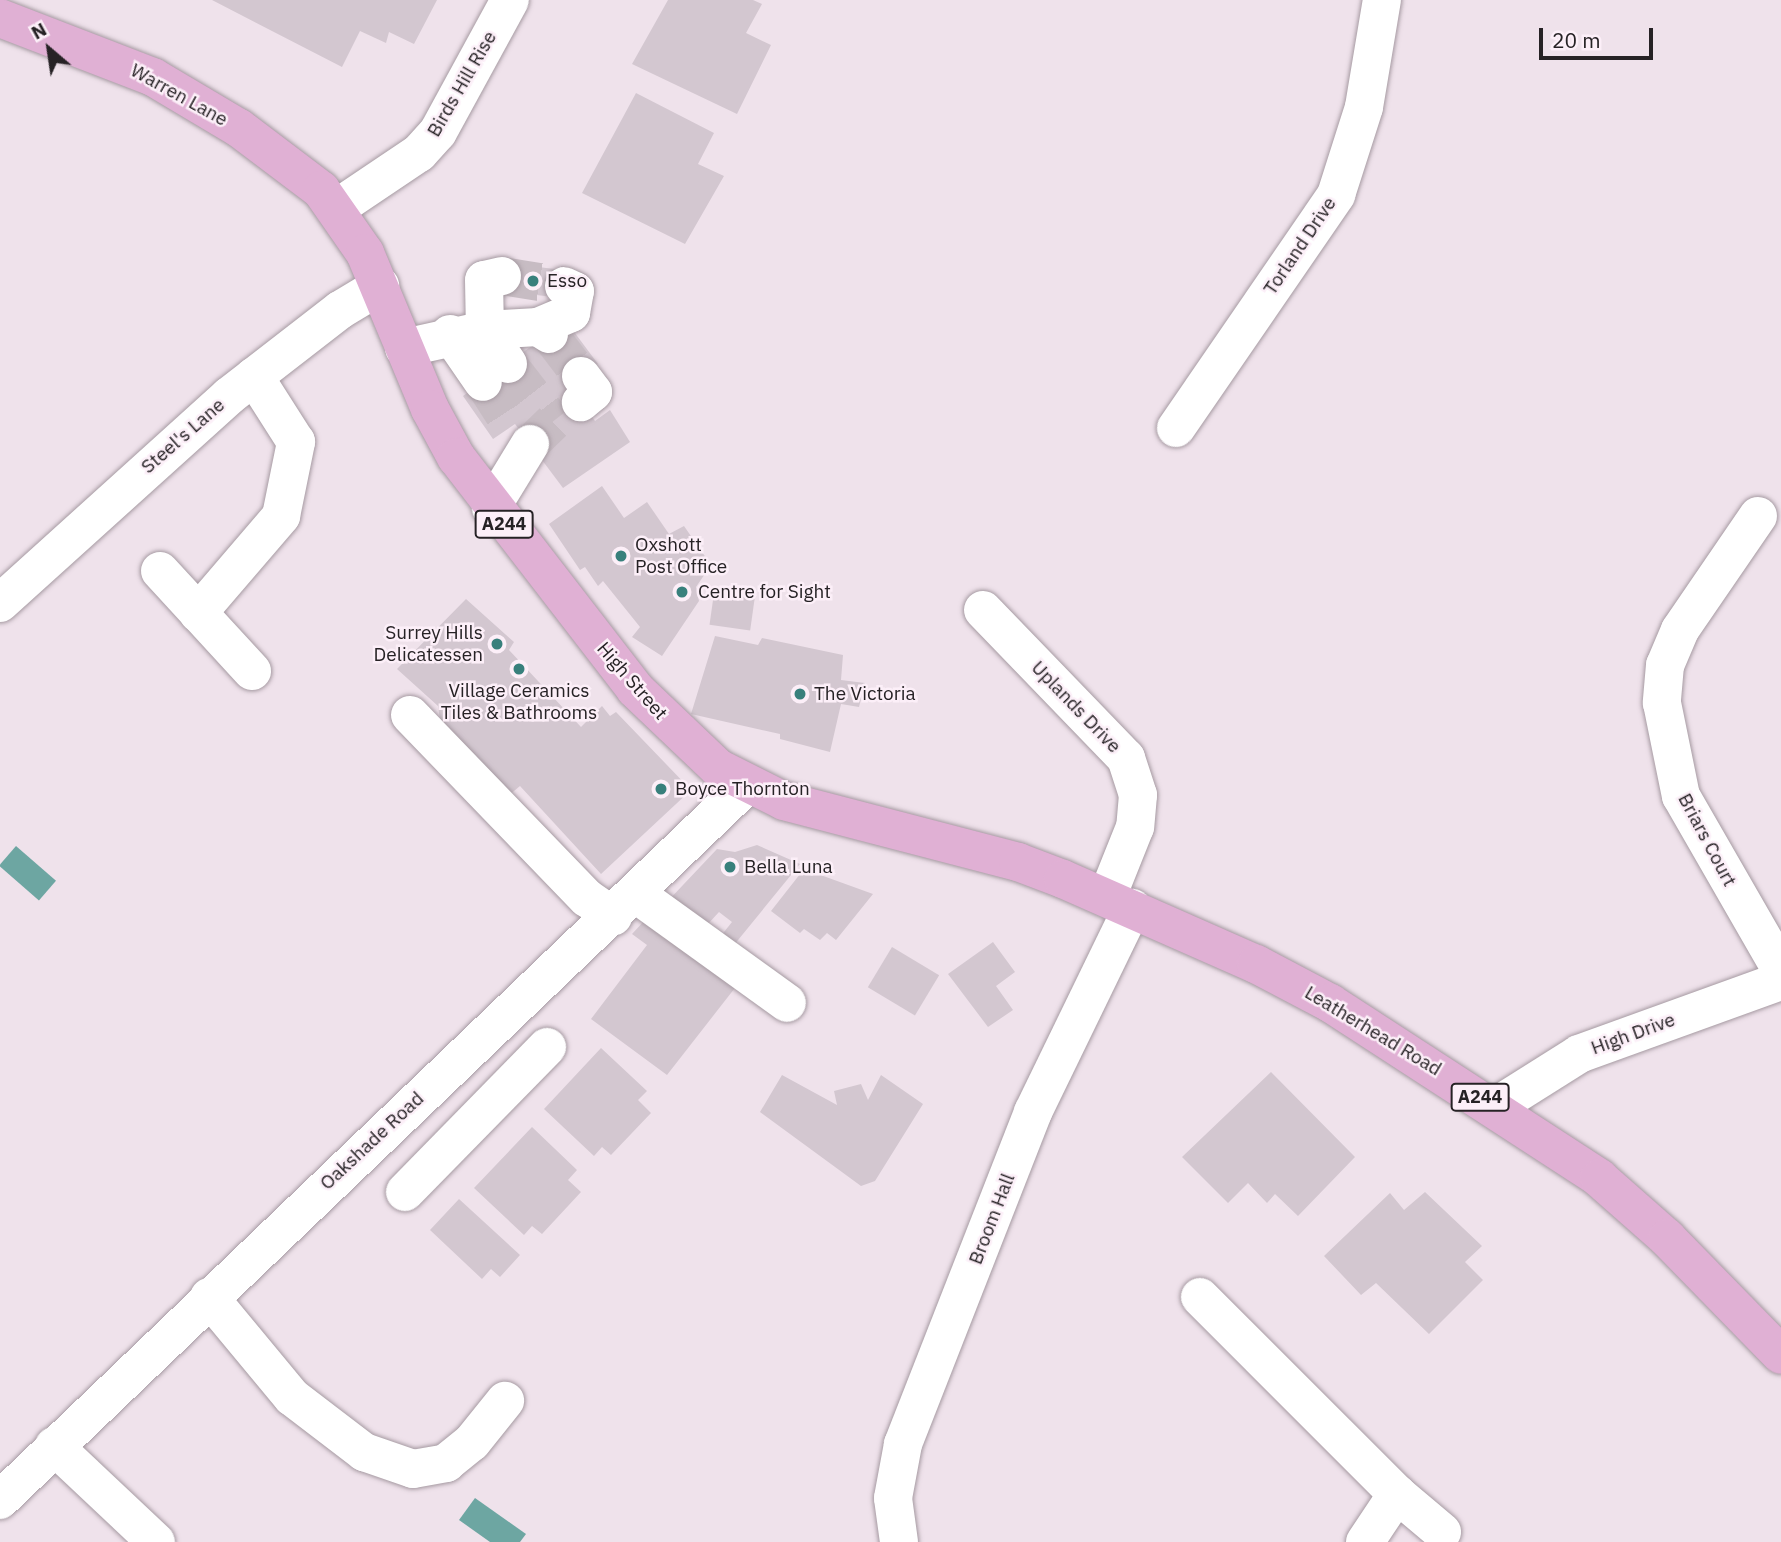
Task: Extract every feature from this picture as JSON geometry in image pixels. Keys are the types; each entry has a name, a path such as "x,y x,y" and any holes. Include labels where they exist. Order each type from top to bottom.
{"main road":[{"name":"Warren Lane","path":"0,18 153,77 298,169 337,208"},
{"name":"High Street","path":"337,208 380,286 404,348 456,457 491,508 635,689 693,747 747,785 784,802 1018,862 1120,902"},
{"name":"Leatherhead Road","path":"1120,902 1331,1003 1495,1107 1599,1178 1667,1238 1781,1355"}],"street":[{"name":"Birds Hill Rise","path":"337,208 419,153 438,132 510,0"},
{"name":"Torland Drive","path":"1176,428 1336,195 1364,107 1382,0"},
{"path":"468,332 484,280 502,276"},
{"name":"Steel's Lane","path":"0,603 135,478 254,376 340,310 380,286"},
{"path":"404,348 468,332 543,331 570,313 575,291 564,286"},
{"path":"468,332 495,373"},
{"path":"198,613 281,516 296,442 254,376"},
{"path":"491,508 522,442"},
{"name":"Briars Court","path":"1758,516 1680,629 1665,665 1662,703 1681,796 1781,970"},
{"path":"160,570 252,671"},
{"name":"Uplands Drive","path":"983,610 1126,758 1138,795 1135,827 1120,902"},
{"path":"410,715 587,898 625,905 787,1003"},
{"name":"Oakshade Road","path":"0,1500 209,1297 625,905 747,785"},
{"name":"Broom Hall","path":"898,1542 893,1498 903,1444 1033,1112 1120,902"},
{"name":"High Drive","path":"1495,1107 1579,1054 1781,981"},
{"path":"405,1192 547,1047"},
{"path":"456,1062 494,1102"},
{"path":"209,1297 292,1397 364,1452 413,1469 446,1464 472,1442 505,1401"},
{"path":"1200,1297 1397,1494 1442,1532"},
{"path":"54,1446 156,1542"},
{"path":"1365,1542 1397,1494"}],"shaded area":[{"path":"16,846 56,881 39,900 0,867"},
{"path":"475,1498 526,1534 520,1542 490,1542 459,1520"}],"building":[{"path":"212,0 437,0 414,44 389,32 386,43 360,31 342,67"},
{"path":"668,0 753,0 762,4 746,33 771,45 737,114 632,64"},
{"path":"636,93 714,133 698,164 724,176 685,244 582,193"},
{"name":"Esso","path":"505,263 567,271 563,298 502,291"},
{"path":"566,321 598,364 568,383 595,421 610,410 630,442 563,488 515,424 493,439 463,396"},
{"path":"602,486 624,518 647,502 669,534 684,526 711,565 696,587 699,601 662,656 632,637 640,627 603,581 598,586 585,567 580,570 549,524"},
{"path":"714,593 755,599 750,630 710,625"},
{"path":"466,599 514,642 509,650 581,727 602,706 610,716 616,712 691,790 601,874 520,786 508,796 441,727 438,706 397,669"},
{"name":"The Victoria","path":"715,636 758,645 762,638 843,655 841,680 865,683 859,707 841,704 830,752 780,739 780,734 691,714"},
{"path":"757,845 800,864 725,956 712,947 732,922 719,912 707,925 666,903 717,849 735,852"},
{"path":"804,869 873,894 836,940 827,933 820,940 804,929 800,933 771,911"},
{"path":"645,920 738,984 667,1075 591,1019 647,945 632,934"},
{"path":"993,942 1015,972 996,986 1013,1010 988,1027 948,974"},
{"path":"892,947 939,975 915,1016 868,987"},
{"path":"601,1048 647,1091 638,1100 651,1113 611,1155 602,1147 594,1156 544,1109"},
{"path":"1271,1072 1355,1157 1298,1216 1275,1194 1267,1203 1248,1183 1228,1203 1182,1157"},
{"path":"782,1075 837,1105 834,1091 861,1084 868,1100 881,1075 923,1104 875,1181 861,1186 760,1112"},
{"path":"532,1127 577,1170 568,1180 581,1192 542,1234 532,1226 524,1235 474,1188"},
{"path":"1425,1192 1482,1246 1465,1262 1483,1280 1429,1334 1376,1283 1361,1295 1324,1256 1390,1193 1404,1210"},
{"path":"459,1199 520,1255 500,1277 491,1269 482,1279 430,1230"}],"tunnel":[{"path":"502,276 564,286"},
{"path":"549,334 581,376"},
{"path":"508,364 553,422 530,444"},
{"path":"483,382 512,427"}],"place":[{"name":"Esso","path":"533,281"},
{"name":"Oxshott Post Office","path":"621,556"},
{"name":"Centre for Sight","path":"682,592"},
{"name":"Surrey Hills Delicatessen","path":"497,644"},
{"name":"Village Ceramics Tiles & Bathrooms","path":"519,669"},
{"name":"The Victoria","path":"800,694"},
{"name":"Boyce Thornton","path":"661,789"},
{"name":"Bella Luna","path":"730,867"}]}
